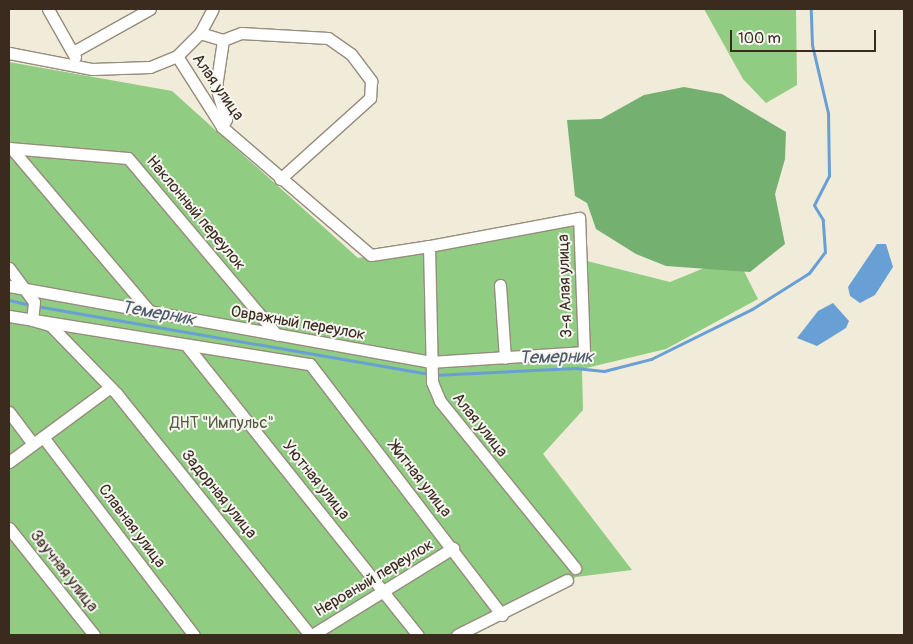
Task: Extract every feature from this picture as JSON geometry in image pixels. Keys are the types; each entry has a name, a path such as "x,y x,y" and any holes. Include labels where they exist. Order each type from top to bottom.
{"street":[{"path":"48,9 73,52 76,66"},
{"path":"73,52 150,9"},
{"path":"9,53 76,66 131,69 177,56 200,33 213,9"},
{"path":"200,33 223,40 241,32 328,38 351,54 371,81 370,98 280,179"},
{"path":"222,127 226,119 216,86 223,40"},
{"name":"Алая улица","path":"177,56 222,127 280,179 371,255 578,218"},
{"path":"10,149 152,314"},
{"name":"Наклонный переулок","path":"10,149 128,158 277,335"},
{"name":"3-я Алая улица","path":"578,218 584,352"},
{"name":"Алая улица","path":"429,246 432,382 440,402 575,568"},
{"path":"9,268 28,290 34,302 32,320"},
{"path":"500,285 505,358"},
{"name":"Овражный переулок","path":"9,286 152,314 431,362 584,352"},
{"path":"9,316 187,346"},
{"name":"Задорная улица","path":"32,320 50,325 109,388 311,635"},
{"name":"Житная улица","path":"187,346 310,364 453,548 502,615"},
{"name":"Уютная улица","path":"187,346 418,635"},
{"path":"9,462 109,388"},
{"path":"9,412 33,444"},
{"name":"Славная улица","path":"43,437 194,635"},
{"name":"Звучная улица","path":"9,528 94,635"},
{"name":"Неровный переулок","path":"311,635 453,548"},
{"path":"457,635 502,615 567,580"}],"green space":[{"path":"704,9 796,9 797,85 766,103 743,79"},
{"name":"ДНТ \"Импульс\"","path":"9,62 172,91 358,258 577,223 579,259 670,282 736,255 758,299 666,349 582,369 583,410 543,454 632,570 576,577 530,607 466,635 9,635"},
{"path":"684,87 722,94 786,132 785,159 775,194 785,244 750,272 666,266 636,254 596,229 587,203 575,196 567,120 601,119 644,95"}],"water":[{"path":"877,244 886,244 893,267 875,295 860,303 850,296 848,287"},
{"path":"833,303 849,321 846,328 817,346 797,338 818,311"}],"waterway":[{"name":"Темерник","path":"435,375 575,368 604,371 651,359 752,309 809,273 825,252 823,220 814,205 829,176 828,113 812,45 811,9"},
{"name":"Темерник","path":"9,300 30,305"},
{"name":"Темерник","path":"36,306 429,374"}]}
